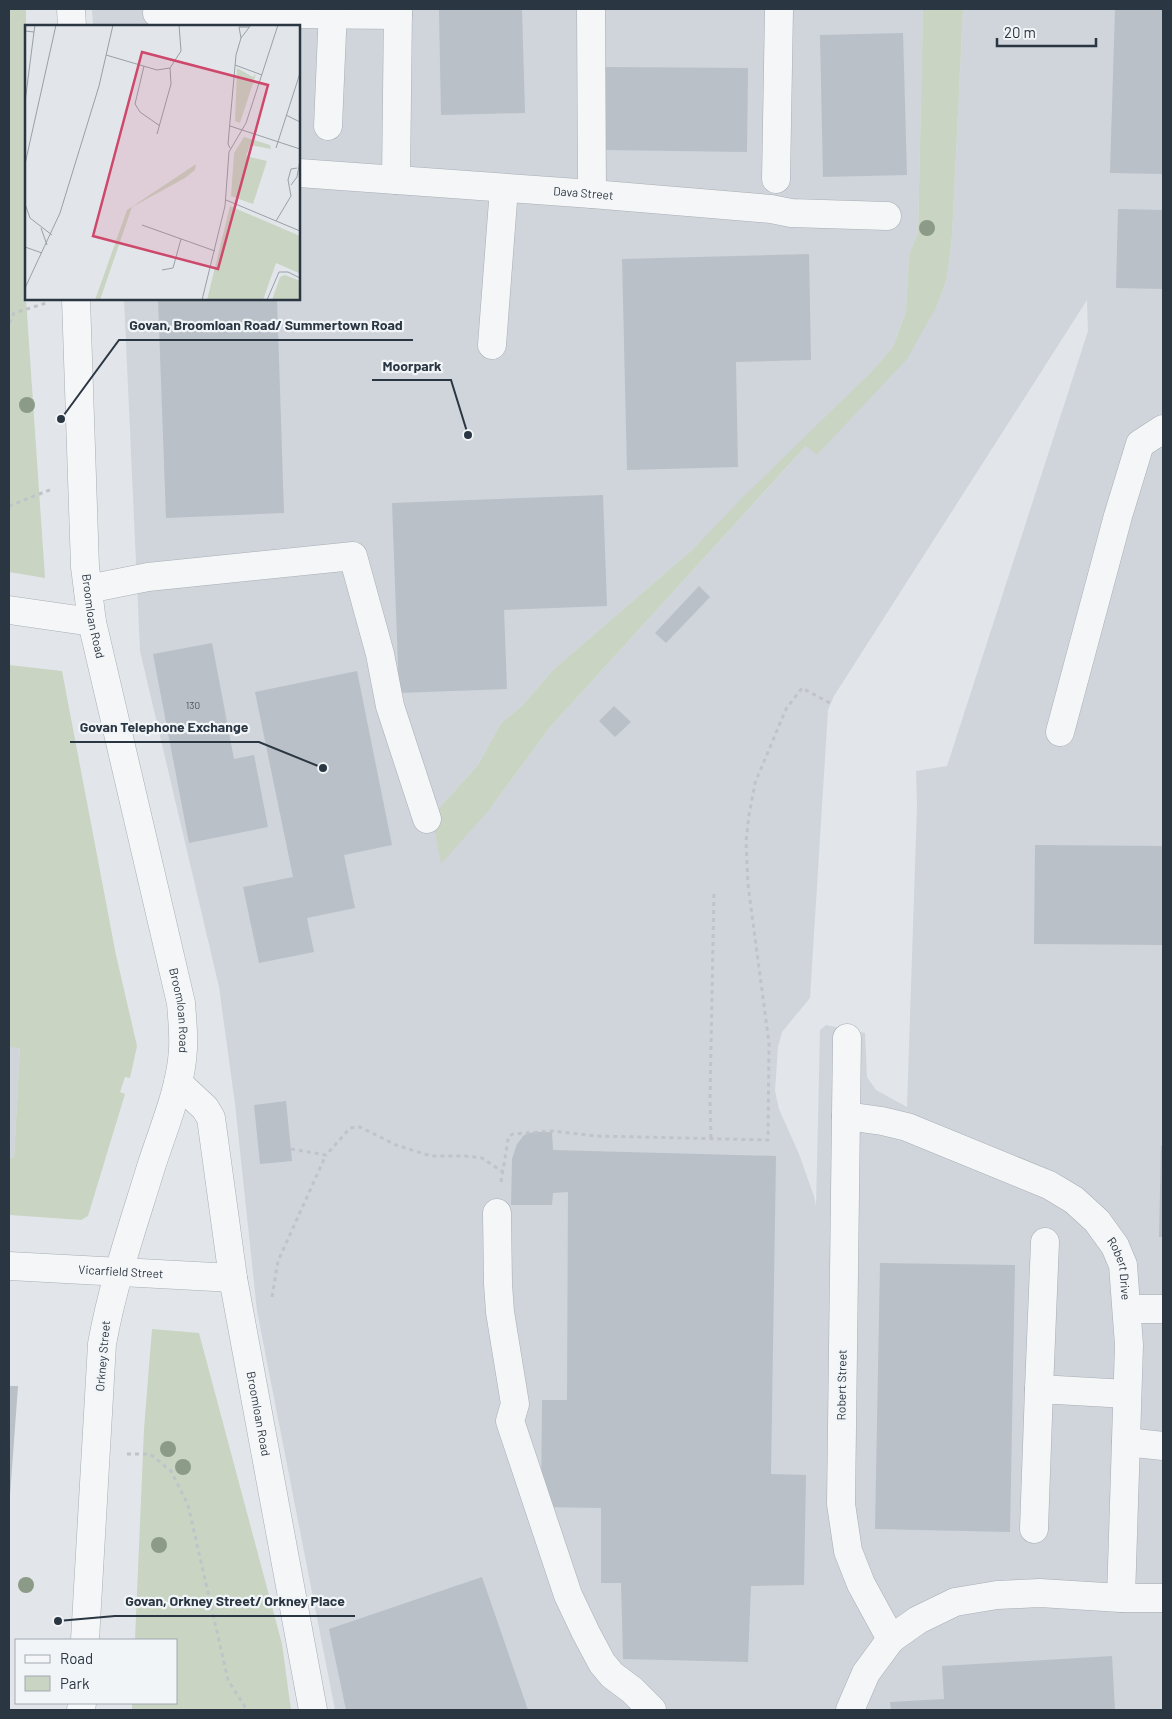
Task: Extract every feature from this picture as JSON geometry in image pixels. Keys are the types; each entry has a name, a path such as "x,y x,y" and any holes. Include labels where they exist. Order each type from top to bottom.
{"street":[{"path":"71,9 72,25"},
{"path":"590,9 592,194"},
{"path":"776,179 779,9"},
{"path":"328,126 333,12"},
{"path":"157,13 398,12 396,180"},
{"name":"Dava Street","path":"300,173 592,194 791,212 887,216"},
{"path":"492,345 504,188"},
{"name":"Broomloan Road","path":"63,300 82,478 85,567 92,622 181,1003 183,1049 178,1083 205,1108 211,1118 233,1278 313,1710"},
{"path":"1060,732 1118,516 1140,444 1163,429"},
{"path":"88,590 148,577 353,556 380,654 390,706 427,819"},
{"path":"9,610 92,622"},
{"name":"Robert Street","path":"847,1038 841,1504 848,1551 861,1584 891,1639"},
{"name":"Orkney Street","path":"85,1639 102,1344 109,1305 118,1272 178,1083"},
{"name":"Robert Drive","path":"846,1116 882,1120 907,1127 1050,1185 1074,1200 1098,1221 1115,1246 1123,1265 1129,1345 1121,1598"},
{"path":"498,1213 500,1312 515,1404 510,1421 568,1594 586,1633 602,1663 612,1675 632,1690 652,1710"},
{"path":"1034,1529 1045,1242"},
{"name":"Vicarfield Street","path":"9,1266 233,1278"},
{"path":"1127,1309 1163,1309"},
{"path":"1039,1389 1127,1394"},
{"path":"1126,1442 1163,1446"},
{"path":"850,1710 866,1673 891,1639 918,1620 955,1602 997,1595 1040,1593 1121,1598 1163,1598"}],"path":[{"path":"9,323 14,313 63,300"},
{"path":"9,506 82,478"},
{"path":"498,1213 508,1140 509,1136 513,1134 553,1131 596,1136 768,1140 768,1043 748,885 746,841 749,815 755,783 786,709 791,702 802,688 830,704"},
{"path":"711,1138 710,1089 714,891"},
{"path":"272,1297 278,1261 326,1155 350,1128 360,1126 396,1145 431,1156 482,1158 503,1172"},
{"path":"291,1149 326,1155"},
{"path":"96,1454 150,1454 171,1471 188,1505 228,1680 246,1710"}],"shaded area":[{"path":"92,9 923,9 918,233 909,254 906,312 893,347 871,372 692,550 554,669 522,706 501,723 478,765 432,816 489,810 550,727 807,445 818,454 937,306 947,278 952,237 963,9 1163,9 1163,1710 335,1710 257,1311 235,1104 219,987 140,651 124,300 300,300 300,25 93,25","holes":["1087,300 1088,331 947,766 916,771 917,805 907,1107 876,1090 867,1077 865,1033 826,1025 820,1030 816,1206 799,1154 779,1109 775,1091 778,1047 782,1032 810,998 828,710 834,696"]},
{"path":"9,1047 20,1047 14,1158 9,1158"}],"green space":[{"path":"9,9 26,9 25,300 45,578 9,572"},
{"path":"923,9 963,9 952,237 947,278 937,306 907,359 817,455 806,446 550,727 489,810 441,864 432,816 478,765 501,723 522,706 554,669 692,550 742,498 871,372 893,347 906,312 909,254 918,233"},
{"path":"9,665 62,671 116,955 137,1046 130,1078 125,1077 120,1092 125,1094 88,1216 81,1220 10,1215 9,1212 9,1158 14,1158 20,1048 9,1047"},
{"path":"152,1329 199,1333 282,1644 291,1710 132,1710 132,1704 178,1704 178,1639 135,1639 144,1429"}],"building":[{"path":"439,9 522,9 525,113 441,115"},
{"path":"1115,9 1163,9 1163,174 1110,173"},
{"path":"903,33 907,175 823,177 820,35"},
{"path":"605,67 748,68 747,152 604,150"},
{"path":"1118,209 1163,210 1163,289 1116,288"},
{"path":"809,254 811,360 736,362 738,467 627,470 622,259"},
{"path":"158,300 277,300 284,513 166,518"},
{"path":"603,495 607,606 504,610 507,689 399,693 392,503"},
{"path":"699,586 710,597 666,643 655,633"},
{"path":"212,643 234,759 254,755 268,827 189,843 153,654"},
{"path":"357,671 392,845 344,855 355,908 307,918 314,952 259,963 243,887 293,877 255,692"},
{"path":"614,706 631,722 615,737 599,721"},
{"path":"1035,845 1163,846 1163,945 1034,944"},
{"path":"286,1101 292,1161 260,1164 254,1105"},
{"path":"534,1132 552,1132 553,1150 776,1156 771,1474 806,1475 804,1585 751,1586 748,1662 623,1659 621,1583 601,1583 601,1508 541,1507 542,1400 567,1400 568,1192 553,1193 552,1205 511,1205 512,1159 517,1144 524,1135"},
{"path":"1161,1146 1163,1146 1163,1237 1159,1237"},
{"path":"880,1263 1015,1265 1010,1532 875,1529"},
{"path":"9,1386 18,1386 10,1496 9,1496"},
{"path":"482,1577 528,1710 346,1710 329,1629"},
{"path":"1112,1656 1115,1710 891,1710 890,1702 944,1699 942,1666"}],"place":[{"name":"Govan, Broomloan Road/ Summertown Road","path":"61,419"},
{"name":"Moorpark","path":"468,435"},
{"name":"Govan Telephone Exchange","path":"323,768"},
{"name":"Govan, Orkney Street/ Orkney Place","path":"58,1621"}]}
